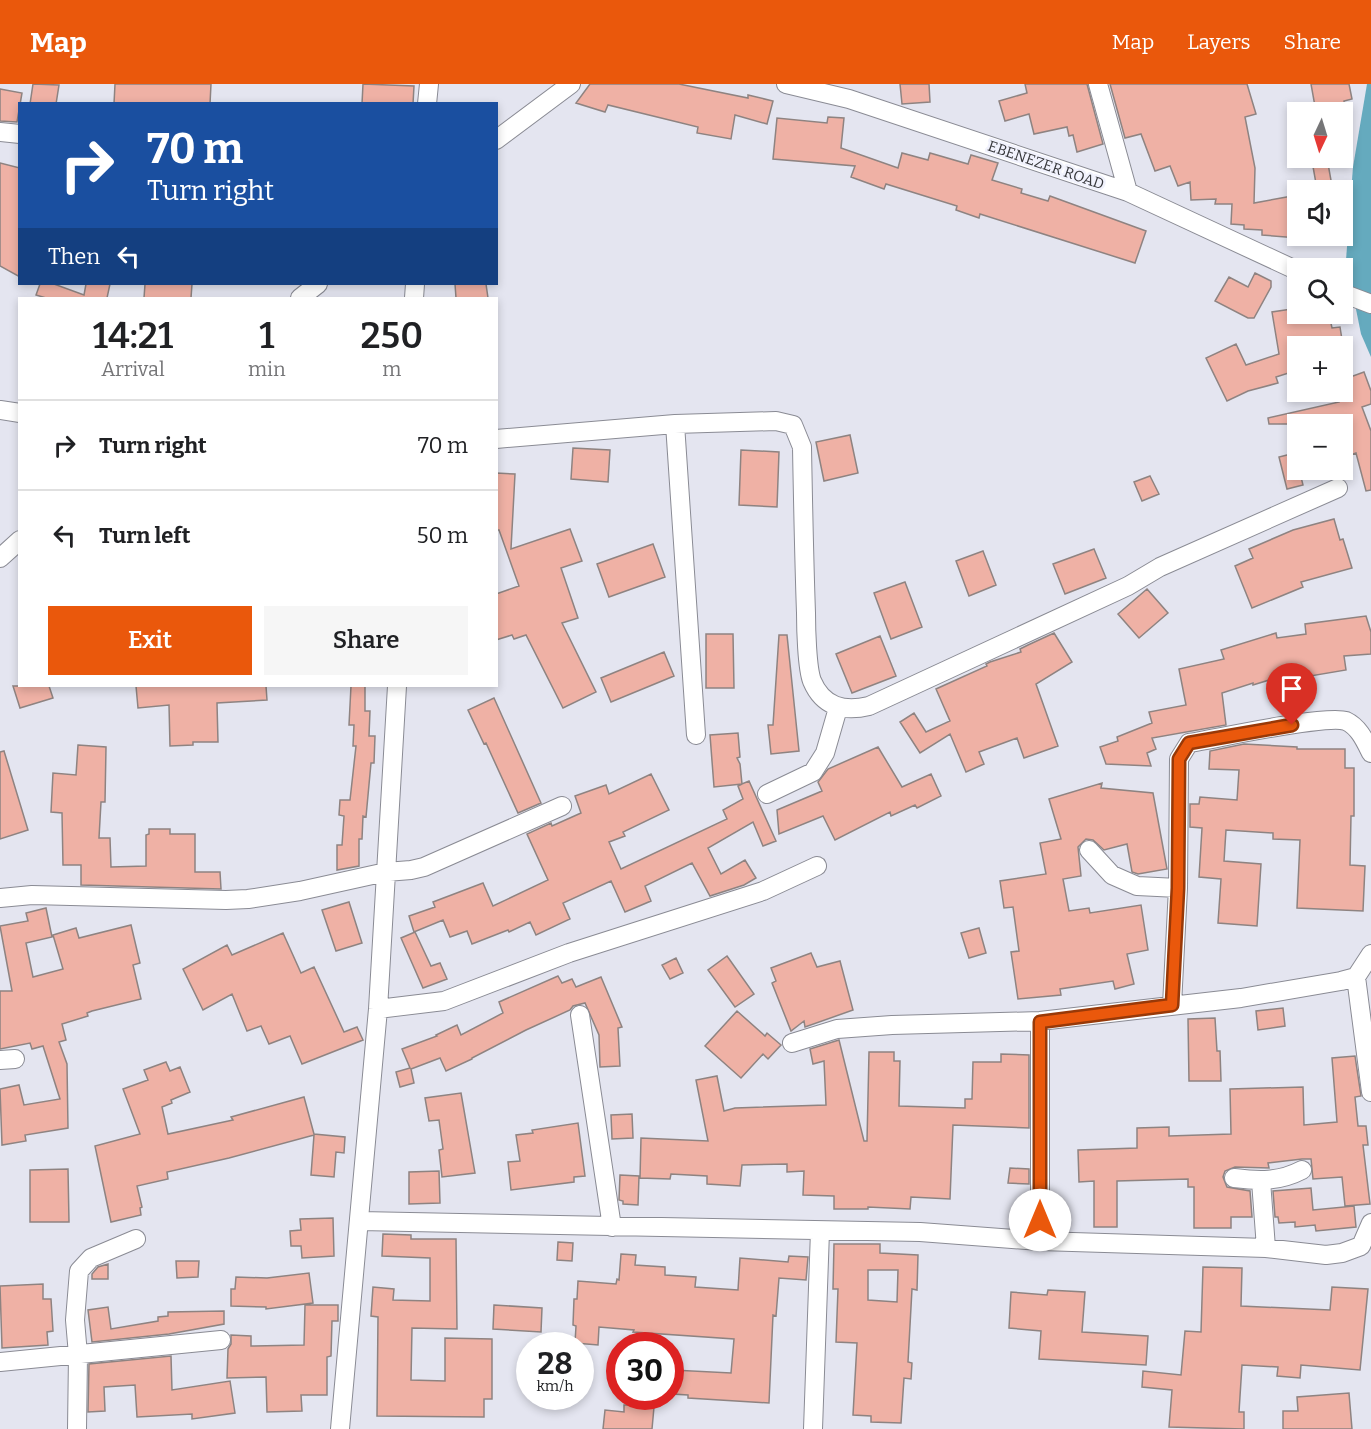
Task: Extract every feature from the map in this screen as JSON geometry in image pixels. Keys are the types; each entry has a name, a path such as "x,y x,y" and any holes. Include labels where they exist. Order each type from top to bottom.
{"street":[{"path":"427,102 429,84"},
{"path":"498,139 571,84"},
{"name":"EBENEZER ROAD","path":"786,84 849,99 1128,192 1287,266"},
{"path":"1098,84 1128,192"},
{"path":"0,132 18,134"},
{"path":"301,297 317,285"},
{"path":"1353,297 1371,303"},
{"path":"0,410 18,413"},
{"path":"498,439 675,424 776,421 793,425 802,447 806,634 812,681 824,699 838,708 853,710 869,706 1128,586 1160,567 1338,488"},
{"path":"675,424 696,735"},
{"path":"0,558 18,542"},
{"path":"340,1429 378,1008 397,687"},
{"path":"767,794 813,772 825,753 838,708"},
{"path":"1172,1005 1178,888 1179,759 1189,743 1312,721 1345,721 1363,735 1371,753"},
{"path":"0,898 32,895 248,899 300,891 386,872 424,867 562,806"},
{"path":"1089,850 1112,875 1137,886 1178,888"},
{"path":"378,1008 444,1001 569,953 763,891 817,866"},
{"path":"1371,954 1356,977 1371,1092"},
{"path":"792,1043 837,1029 892,1025 1040,1022 1172,1005 1241,999 1356,977"},
{"path":"580,1015 612,1227"},
{"path":"1040,1022 1040,1241"},
{"path":"1234,1178 1261,1181 1291,1175 1302,1170"},
{"path":"1261,1181 1266,1248"},
{"path":"360,1221 920,1232 1040,1241 1266,1248 1326,1256 1361,1246 1371,1223"},
{"path":"813,1429 820,1231"},
{"path":"77,1429 78,1355 75,1320 79,1271 91,1258 136,1239"},
{"path":"0,1362 221,1340"}],"water":[{"path":"1367,84 1371,84 1371,357 1361,334 1353,295 1353,258 1346,258 1347,246 1353,246 1353,167"}],"building":[{"path":"33,84 59,85 56,102 30,102"},
{"path":"115,84 211,84 210,102 114,102"},
{"path":"363,84 414,86 413,102 362,102"},
{"path":"590,84 679,84 773,101 767,124 735,115 731,139 697,133 698,127 608,105 605,112 576,103"},
{"path":"900,84 929,84 930,102 902,104"},
{"path":"1025,84 1087,84 1103,144 1077,152 1073,135 1069,136 1067,127 1034,134 1029,114 1005,121 999,101 1027,93"},
{"path":"1110,84 1247,84 1256,114 1245,117 1255,168 1254,203 1287,197 1287,237 1262,235 1262,230 1244,229 1244,225 1231,224 1232,204 1215,204 1216,199 1191,200 1190,182 1178,186 1170,166 1155,171 1141,134 1125,138"},
{"path":"1311,84 1349,84 1352,99 1344,102 1314,102"},
{"path":"0,89 22,93 20,102 18,102 17,122 0,121"},
{"path":"828,117 844,118 841,148 898,168 902,153 928,160 930,153 968,164 971,155 998,163 992,180 1022,189 1021,193 1048,201 1050,196 1146,231 1135,263 980,214 979,218 956,210 957,206 886,184 884,189 851,177 855,166 773,159 777,118 827,123"},
{"path":"0,163 18,168 18,276 0,266"},
{"path":"1313,168 1329,168 1331,180 1315,180"},
{"path":"1255,273 1271,281 1271,287 1254,318 1248,318 1215,301 1229,277 1248,287"},
{"path":"40,285 57,285 84,295 86,285 110,285 107,297 43,297 36,295"},
{"path":"145,285 192,285 191,297 144,297"},
{"path":"455,285 486,285 488,297 456,297"},
{"path":"1287,310 1287,324 1331,324 1332,328 1340,327 1341,336 1287,336 1287,374 1276,377 1278,383 1248,391 1227,401 1206,358 1236,344 1246,365 1279,354 1272,312"},
{"path":"1364,372 1371,391 1371,404 1362,407 1371,431 1371,490 1366,491 1356,453 1353,454 1353,414 1287,414 1287,424 1269,424 1268,418 1339,402 1353,402 1353,376"},
{"path":"850,435 858,473 824,481 816,442"},
{"path":"573,448 610,450 608,482 571,479"},
{"path":"741,450 779,452 777,507 739,505"},
{"path":"1287,455 1287,480 1302,480 1303,485 1287,489 1279,457"},
{"path":"498,473 515,474 511,549 570,529 582,561 561,568 578,618 562,623 596,692 563,708 526,635 514,639 512,635 498,639 498,593 519,586 499,530"},
{"path":"1150,476 1159,494 1142,501 1134,482"},
{"path":"1334,519 1352,568 1301,582 1303,587 1252,608 1235,566 1253,558 1249,549 1293,530"},
{"path":"653,544 665,577 609,597 597,564"},
{"path":"1094,549 1106,578 1065,594 1053,564"},
{"path":"983,551 996,585 969,596 956,561"},
{"path":"905,582 922,627 891,639 874,593"},
{"path":"1147,589 1168,613 1139,638 1118,614"},
{"path":"1366,616 1371,632 1371,654 1344,656 1346,670 1298,678 1302,708 1282,710 1279,677 1253,685 1253,683 1222,693 1226,725 1152,738 1156,749 1147,753 1151,766 1106,764 1100,747 1118,741 1117,737 1152,723 1149,712 1186,705 1179,669 1224,659 1221,650 1276,633 1277,638 1306,634 1305,624"},
{"path":"1054,633 1072,662 1036,684 1058,746 1024,758 1017,738 979,752 984,764 966,772 950,734 920,753 900,722 914,713 926,732 950,721 936,689 987,666 986,664 990,662 1021,652 1020,649"},
{"path":"706,634 733,634 734,688 706,688"},
{"path":"779,635 787,635 799,751 771,754 768,725 773,725"},
{"path":"880,636 896,676 852,693 836,654"},
{"path":"664,652 674,676 611,702 601,678"},
{"path":"13,686 49,687 53,698 20,708"},
{"path":"136,687 266,687 267,700 217,703 218,742 193,742 193,745 170,746 169,705 138,708"},
{"path":"351,687 365,687 365,711 370,711 369,736 375,736 374,763 371,763 366,817 363,816 362,839 359,839 359,866 337,870 337,845 342,845 344,816 339,815 340,800 350,800 356,746 353,746 354,725 349,725"},
{"path":"494,698 541,803 518,813 468,710"},
{"path":"738,733 740,757 737,758 740,764 742,784 714,787 710,735"},
{"path":"1244,744 1297,747 1297,749 1345,749 1345,768 1354,768 1354,816 1351,816 1350,865 1365,866 1363,911 1297,908 1300,840 1273,839 1273,833 1226,830 1224,861 1261,864 1257,926 1218,923 1221,879 1199,877 1202,828 1190,827 1190,804 1199,804 1200,797 1237,800 1239,770 1209,769 1210,751"},
{"path":"78,745 106,747 105,802 101,802 99,838 110,838 111,867 146,866 146,835 149,834 149,829 170,829 170,834 195,834 195,872 220,872 221,889 81,885 81,865 63,865 62,813 51,812 53,773 76,775"},
{"path":"878,747 902,787 931,774 941,796 917,808 915,805 891,816 890,812 835,840 823,816 779,834 777,810 822,791 818,782 828,769"},
{"path":"4,751 28,830 0,839 0,752"},
{"path":"651,774 669,810 623,832 625,836 609,842 621,869 727,819 723,810 743,799 738,786 749,781 776,841 763,846 753,822 708,848 721,874 745,860 756,878 744,885 710,896 692,863 645,886 651,901 625,912 611,881 563,903 570,919 536,935 530,922 509,932 508,930 472,944 467,931 450,937 443,920 414,932 409,916 435,907 433,902 483,883 493,906 548,880 527,834 581,813 575,796 606,785 609,794"},
{"path":"1102,783 1101,788 1153,793 1167,869 1138,874 1132,872 1127,844 1104,850 1093,840 1086,839 1078,847 1081,876 1063,879 1069,911 1089,908 1090,913 1141,905 1148,950 1127,954 1134,984 1115,989 1113,981 1060,989 1061,995 1018,999 1011,952 1019,951 1013,907 1004,908 1000,881 1046,874 1040,843 1061,839 1049,799"},
{"path":"349,902 362,943 336,951 322,910"},
{"path":"46,908 52,937 26,943 33,977 63,969 53,935 76,928 79,938 131,925 140,963 133,965 141,999 92,1011 87,1013 88,1016 62,1024 66,1040 59,1042 67,1064 68,1128 25,1135 26,1141 2,1145 0,1089 19,1085 24,1105 60,1099 43,1046 32,1049 30,1043 0,1049 0,991 12,991 0,926 28,921 26,913"},
{"path":"979,928 986,953 969,958 961,933"},
{"path":"415,932 431,966 440,963 447,979 423,988 401,938"},
{"path":"283,933 301,973 314,967 344,1032 357,1027 363,1040 302,1064 290,1036 269,1044 261,1026 247,1031 232,994 203,1010 183,969 227,945 232,955"},
{"path":"811,953 817,967 840,961 853,1010 805,1027 804,1021 791,1031 772,983 776,981 771,968"},
{"path":"727,956 754,994 735,1007 708,970"},
{"path":"676,958 683,973 670,979 662,965"},
{"path":"558,976 562,983 572,979 576,987 601,977 622,1027 618,1028 620,1066 600,1067 599,1035 585,1003 573,1006 570,1010 446,1071 440,1058 411,1069 414,1083 400,1087 396,1072 410,1068 402,1049 437,1036 457,1025 461,1035 503,1013 499,1002"},
{"path":"1283,1008 1285,1026 1258,1030 1256,1011"},
{"path":"737,1011 765,1036 767,1033 781,1045 768,1059 763,1054 741,1078 705,1046"},
{"path":"1215,1018 1217,1051 1220,1051 1221,1081 1189,1081 1188,1019"},
{"path":"839,1040 864,1141 867,1141 869,1052 894,1052 894,1061 900,1061 899,1106 965,1108 965,1099 972,1099 973,1062 1001,1062 1001,1054 1029,1055 1029,1128 953,1125 950,1199 911,1197 910,1209 868,1207 868,1209 834,1209 834,1196 803,1195 804,1171 787,1172 787,1164 742,1165 740,1186 707,1184 707,1176 671,1174 670,1179 640,1178 641,1138 708,1141 696,1080 717,1076 724,1111 735,1108 826,1105 824,1061 813,1064 810,1049"},
{"path":"1355,1056 1361,1096 1355,1097 1358,1126 1366,1126 1368,1145 1363,1145 1370,1204 1345,1206 1342,1177 1313,1179 1311,1159 1302,1159 1268,1163 1269,1168 1235,1167 1225,1171 1223,1177 1227,1187 1250,1191 1252,1217 1231,1217 1231,1228 1194,1228 1194,1187 1188,1187 1188,1179 1117,1181 1117,1227 1094,1227 1094,1181 1079,1182 1078,1150 1137,1148 1137,1128 1169,1127 1169,1136 1231,1134 1230,1089 1303,1087 1304,1125 1337,1122 1332,1058"},
{"path":"166,1062 170,1071 180,1067 190,1092 171,1100 172,1103 162,1107 168,1134 233,1120 231,1117 304,1097 314,1134 345,1137 344,1153 336,1152 334,1177 311,1175 314,1135 167,1172 168,1179 137,1186 142,1207 140,1208 141,1215 111,1222 95,1146 140,1134 123,1089 148,1080 144,1070"},
{"path":"461,1093 475,1173 442,1177 439,1150 443,1149 439,1120 429,1121 425,1098"},
{"path":"632,1114 633,1138 612,1139 611,1115"},
{"path":"578,1123 585,1176 574,1177 574,1182 511,1190 508,1162 520,1161 516,1135 533,1133 532,1130"},
{"path":"1010,1168 1029,1169 1029,1184 1008,1183"},
{"path":"68,1169 69,1222 30,1222 30,1170"},
{"path":"439,1171 440,1203 409,1204 409,1172"},
{"path":"620,1175 639,1176 638,1205 623,1204 623,1201 619,1200"},
{"path":"1311,1188 1313,1210 1354,1206 1356,1227 1316,1231 1315,1225 1295,1227 1295,1222 1279,1223 1278,1217 1275,1217 1273,1191"},
{"path":"333,1218 334,1256 302,1258 301,1246 291,1246 290,1231 301,1230 300,1219"},
{"path":"383,1234 411,1235 411,1239 456,1239 457,1329 412,1328 411,1380 445,1381 445,1338 492,1339 492,1399 484,1399 484,1417 377,1416 378,1317 371,1316 373,1287 394,1289 393,1300 430,1301 430,1258 382,1256"},
{"path":"558,1242 573,1243 572,1261 557,1260"},
{"path":"834,1244 880,1244 880,1253 918,1255 917,1290 912,1289 908,1362 912,1363 911,1379 904,1378 901,1423 871,1422 871,1416 853,1415 857,1343 836,1342 838,1289 833,1289","holes":["868,1270 898,1270 897,1302 868,1300"]},
{"path":"621,1254 636,1255 635,1265 665,1267 665,1275 696,1277 695,1287 738,1290 740,1258 788,1262 789,1256 808,1257 806,1280 779,1278 776,1316 773,1315 769,1403 688,1398 688,1395 684,1395 684,1371 731,1373 734,1339 684,1336 684,1332 633,1332 634,1330 599,1327 598,1345 594,1345 594,1332 576,1332 576,1326 573,1325 574,1299 577,1299 578,1281 616,1284 617,1279 619,1280"},
{"path":"176,1261 199,1261 198,1277 177,1278"},
{"path":"108,1264 108,1279 92,1279 92,1274 98,1267"},
{"path":"1203,1267 1242,1268 1241,1306 1330,1310 1332,1287 1368,1289 1360,1370 1301,1365 1300,1378 1277,1376 1278,1367 1242,1365 1239,1412 1244,1412 1244,1429 1169,1427 1172,1390 1142,1387 1143,1371 1181,1375 1185,1331 1201,1332"},
{"path":"309,1273 313,1303 266,1309 266,1307 231,1306 231,1289 235,1289 236,1277 267,1278"},
{"path":"43,1284 43,1299 51,1299 53,1331 47,1332 48,1345 2,1348 0,1286"},
{"path":"1048,1290 1085,1292 1082,1332 1148,1336 1146,1365 1039,1359 1041,1331 1009,1328 1011,1292 1047,1295"},
{"path":"305,1305 338,1305 338,1321 332,1321 331,1356 327,1357 327,1395 301,1395 302,1411 267,1412 266,1377 227,1378 231,1335 251,1336 251,1346 304,1345"},
{"path":"494,1305 542,1308 541,1332 493,1329"},
{"path":"108,1307 111,1329 158,1321 158,1317 168,1316 168,1312 224,1311 224,1324 169,1334 92,1342 88,1310"},
{"path":"171,1356 172,1390 230,1381 235,1413 192,1419 192,1414 137,1417 135,1385 104,1387 105,1411 88,1412 89,1364"},
{"path":"1349,1393 1352,1429 1283,1429 1283,1411 1298,1411 1297,1397"},
{"path":"605,1410 624,1412 624,1410 654,1410 652,1429 603,1429"}],"route":[{"path":"1040,1220 1040,1022 1172,1005 1178,888 1179,759 1189,743 1292,725"}]}
